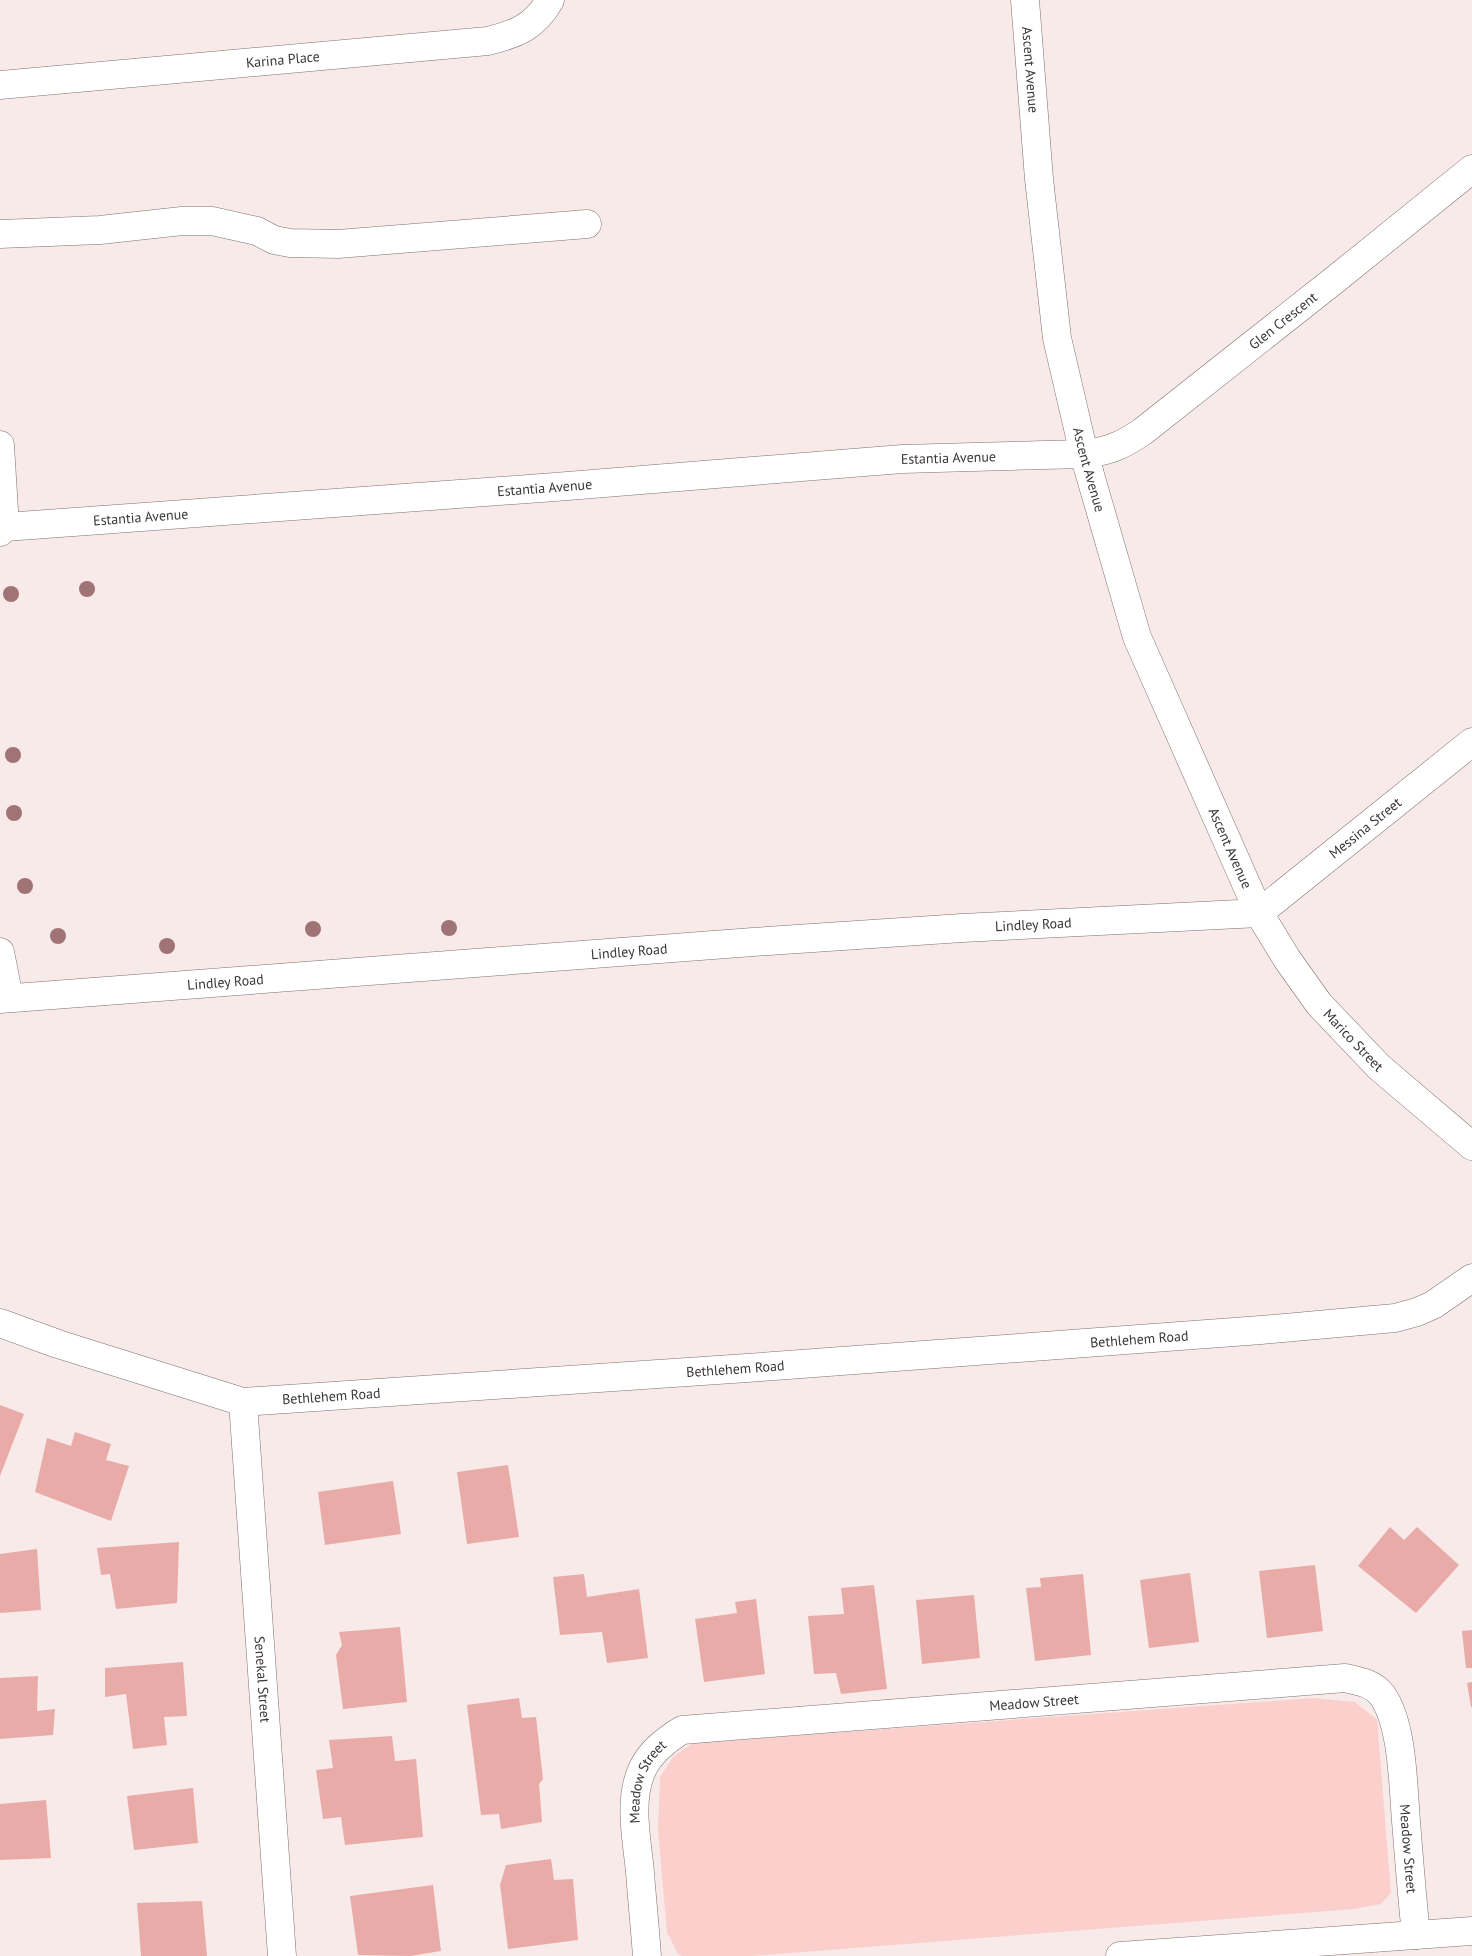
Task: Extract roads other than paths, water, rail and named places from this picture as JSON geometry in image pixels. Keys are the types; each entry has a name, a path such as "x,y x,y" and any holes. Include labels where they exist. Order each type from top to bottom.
{"street":[{"name":"Karina Place","path":"0,85 488,41 515,34 535,20 550,0"},
{"name":"Ascent Avenue","path":"1025,0 1040,179 1057,338 1084,454 1137,636 1260,913"},
{"name":"Glen Crescent","path":"1084,454 1121,446 1142,432 1472,169"},
{"path":"0,234 100,230 182,221 212,221 257,231 274,240 290,244 338,244 587,224"},
{"path":"0,445 2,530"},
{"name":"Estantia Avenue","path":"2,530 902,459 1084,454"},
{"name":"Messina Street","path":"1260,913 1472,742"},
{"name":"Lindley Road","path":"4,998 753,942 962,928 1260,913"},
{"name":"Marico Street","path":"1260,913 1287,960 1319,1004 1379,1067 1472,1146"},
{"path":"0,952 4,998"},
{"name":"Bethlehem Road","path":"0,1323 58,1344 243,1402 776,1366 1261,1330 1395,1318 1433,1305 1472,1278"},
{"name":"Senekal Street","path":"243,1402 282,1956"},
{"name":"Meadow Street","path":"647,1956 635,1822 636,1789 642,1770 653,1753 665,1741 682,1730 1345,1678 1373,1686 1382,1695 1395,1725 1401,1759 1416,1935"},
{"path":"1120,1956 1472,1931"}]}
